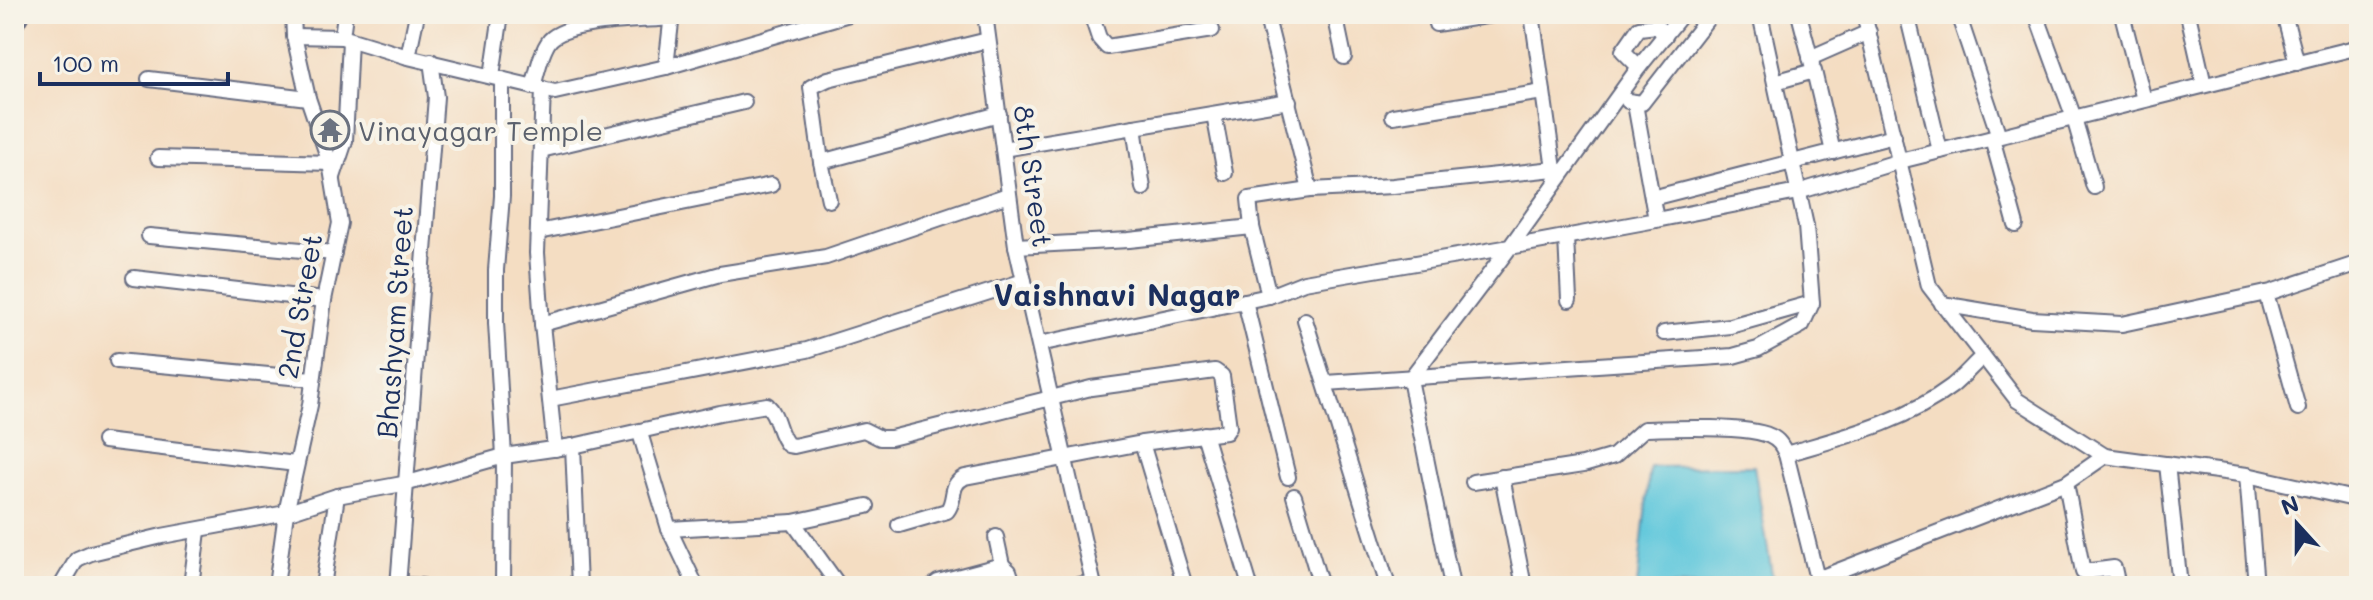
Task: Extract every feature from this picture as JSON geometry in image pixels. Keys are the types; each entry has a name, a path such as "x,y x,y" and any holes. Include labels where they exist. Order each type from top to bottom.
{"highway":[{"path":"14,21 18,14"}],"street":[{"name":"2nd Street","path":"276,586 286,513 310,405 324,300 340,223 331,170 308,98 294,36 293,14"},
{"path":"158,158 331,170 345,141 345,14"},
{"path":"408,57 417,14"},
{"path":"501,14 497,78 502,196 496,270 496,323 504,456 503,586"},
{"path":"294,36 346,38 408,57 555,92 666,67 849,14"},
{"name":"8th Street","path":"985,14 1016,246 1093,584"},
{"path":"1091,14 1099,38 1107,47 1212,30"},
{"path":"1266,14 1310,190"},
{"path":"1335,14 1344,57"},
{"path":"1436,24 1498,14"},
{"path":"1532,14 1555,177"},
{"path":"1452,586 1410,379 1510,247 1555,177 1682,14"},
{"path":"1635,104 1642,103 1711,14"},
{"path":"1326,383 1733,356 1758,349 1802,325 1812,303 1806,226 1760,14"},
{"path":"1799,14 1833,152"},
{"path":"1864,14 1929,286 2017,400 2105,456 2247,475 2359,502"},
{"path":"1907,14 1940,151"},
{"path":"1958,14 1996,137 2016,225"},
{"path":"2036,14 2074,118 2094,187"},
{"path":"2122,14 2144,100"},
{"path":"2188,14 2204,85"},
{"path":"2284,14 2297,63"},
{"path":"555,449 542,324 538,232 541,150 538,88 551,39 582,20 672,16 666,67"},
{"path":"1639,67 1623,51 1639,28 1657,26 1665,36"},
{"path":"1775,82 1869,32"},
{"path":"829,200 811,87 816,83 988,40"},
{"path":"1039,344 1269,296 1304,282 1566,237 1798,192 1900,161 2359,47"},
{"name":"Bhashyam Street","path":"398,585 436,97 431,61"},
{"path":"149,79 308,98"},
{"path":"1623,91 1624,96 1635,104 1656,220"},
{"path":"1393,116 1543,92"},
{"path":"1003,149 1289,101"},
{"path":"541,150 744,102"},
{"path":"821,162 999,114"},
{"path":"1214,114 1225,173"},
{"path":"1134,127 1143,188"},
{"path":"1652,198 1894,136"},
{"path":"1269,296 1252,227 1248,202 1252,197 1310,190 1555,177"},
{"path":"538,232 771,185"},
{"path":"542,324 720,274 826,257 1008,195"},
{"path":"1016,246 1129,240 1252,227"},
{"path":"149,236 334,253"},
{"path":"1566,237 1569,300"},
{"path":"1942,304 2032,319 2122,324 2266,293 2359,263"},
{"path":"134,278 324,300"},
{"path":"550,399 807,350 1024,281"},
{"path":"2266,293 2298,408"},
{"path":"1245,301 1288,477"},
{"path":"1664,333 1730,326 1812,303"},
{"path":"1305,320 1388,586"},
{"path":"1786,454 1863,432 1903,415 1952,386 1983,356"},
{"path":"117,361 312,379"},
{"path":"61,586 77,559 162,536 286,513 337,496 408,483 504,456 640,433 720,413 767,405 775,412 781,438 788,445 864,430 880,438 891,438 1091,388 1215,371 1222,376 1229,427 1222,433 1142,443 965,477 953,487 952,502 947,511 899,525"},
{"path":"1473,482 1583,465 1614,456 1644,429 1720,429 1767,434 1779,441 1786,454 1816,583 2066,483 2105,456"},
{"path":"640,433 669,529 696,586"},
{"path":"1204,434 1250,586"},
{"path":"104,441 296,464"},
{"path":"1142,443 1185,586"},
{"path":"573,446 579,586"},
{"path":"2167,464 2180,586"},
{"path":"2247,475 2256,586"},
{"path":"1502,477 1524,586"},
{"path":"2066,483 2083,572 2114,568 2118,586"},
{"path":"323,586 337,496"},
{"path":"1294,496 1321,586"},
{"path":"669,529 793,522 867,506"},
{"path":"793,522 839,586"},
{"path":"191,586 198,531"},
{"path":"996,537 1002,565 1009,571 1014,586"},
{"path":"933,586 1002,565"},
{"path":"1074,586 1093,584"},
{"path":"398,585 422,586"}],"water":[{"path":"1754,466 1774,586 1637,586 1650,467"}],"place":[{"name":"Vinayagar Temple","path":"330,130"}],"district":[{"name":"Vaishnavi Nagar","path":"1117,294"}]}
